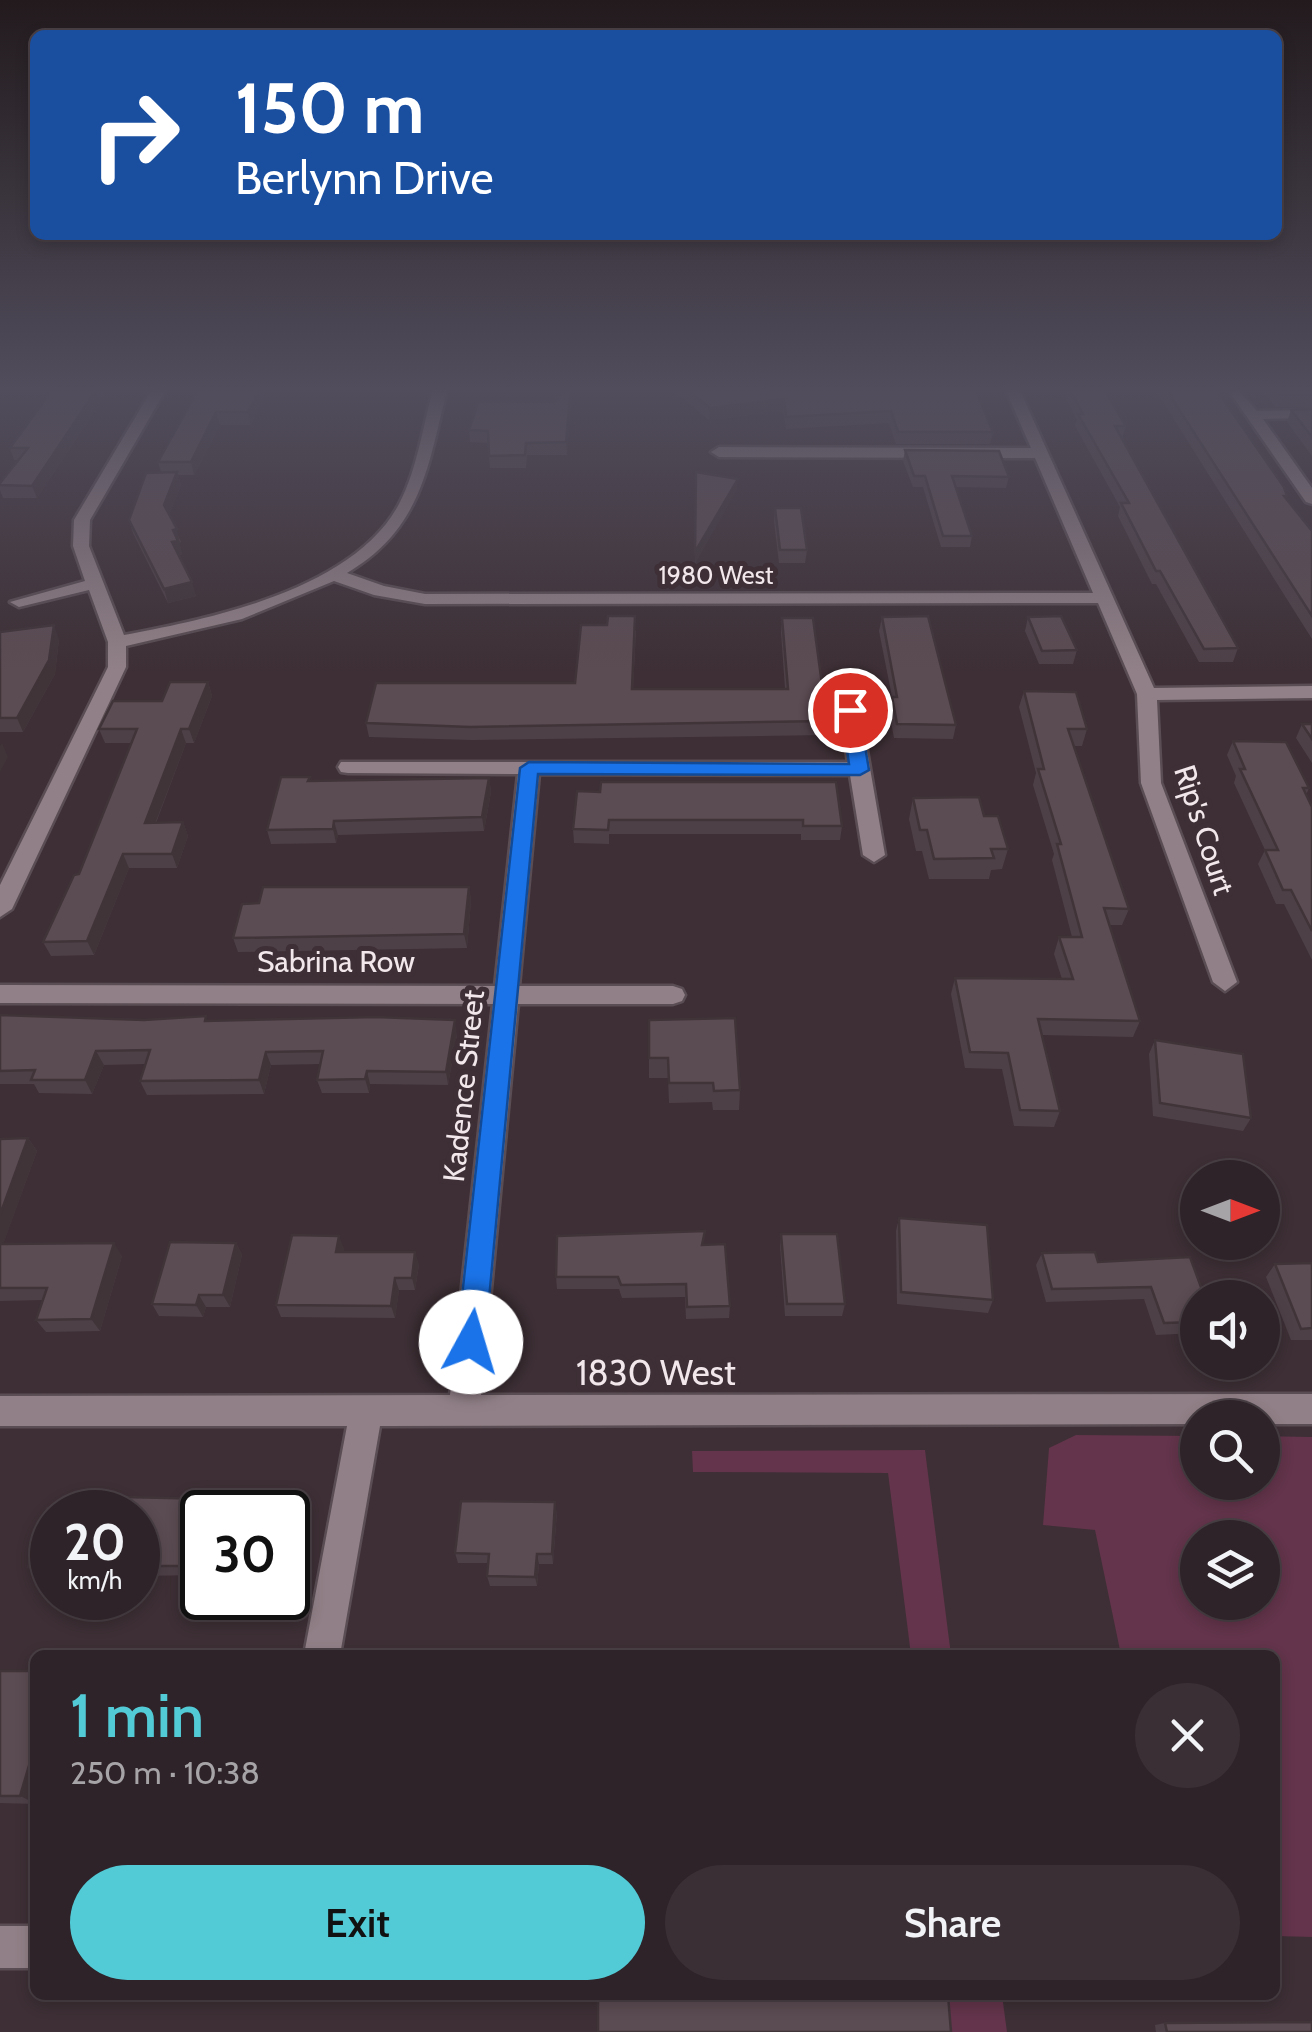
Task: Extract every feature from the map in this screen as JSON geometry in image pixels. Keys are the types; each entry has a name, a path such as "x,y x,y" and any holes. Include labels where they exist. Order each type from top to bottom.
{"street":[{"path":"0,909 116,667 117,642 81,546 82,520 105,481"},
{"path":"117,642 219,621 298,592 332,574 376,542 406,508 414,481"},
{"path":"1053,481 1147,694 1312,692"},
{"name":"1980 West","path":"332,574 380,591 425,599 1104,598"},
{"path":"19,602 94,584"},
{"name":"Rip's Court","path":"1147,694 1151,782 1225,982"},
{"path":"850,710 874,855"},
{"path":"348,767 860,770"},
{"name":"Kadence Street","path":"464,1410 529,768"},
{"name":"Sabrina Row","path":"0,994 673,995"},
{"name":"1830 West","path":"0,1410 1312,1410"},
{"path":"323,1650 366,1412"},
{"path":"0,1947 30,1947"}],"shaded area":[{"path":"1076,1435 1180,1436 1180,1500 1280,1500 1280,1436 1312,1437 1312,1937 1280,1936 1280,1650 1120,1650 1095,1530 1043,1525 1049,1448"},
{"path":"925,1450 950,1650 910,1650 888,1473 693,1472 692,1451"},
{"path":"947,2000 1003,2000 1007,2032 950,2032"}],"building":[{"path":"2,481 35,481 32,486"},
{"path":"143,481 174,481 164,505 177,529 173,530 178,541 172,542 192,582 164,589 129,520"},
{"path":"696,481 737,481 695,552"},
{"path":"926,481 954,481 972,536 943,536"},
{"path":"1116,481 1145,481 1238,648 1204,649 1160,571 1156,571 1121,503 1129,503"},
{"path":"1225,481 1280,481 1284,487 1284,496 1312,531 1312,616"},
{"path":"775,508 801,508 807,550 780,550"},
{"path":"608,616 635,616 632,689 788,689 782,618 813,618 827,721 470,727 366,723 376,683 575,683 581,625 607,625"},
{"path":"928,616 956,725 897,724 892,697 897,697 882,617"},
{"path":"1061,616 1077,650 1042,651 1028,617"},
{"path":"54,625 49,660 17,718 0,718 0,632"},
{"path":"170,682 208,682 189,729 181,729 145,823 183,822 172,854 123,854 87,941 43,942 74,875 79,874 137,729 99,729 113,701 162,701"},
{"path":"1024,691 1076,692 1087,729 1068,729 1129,909 1104,908 1140,1021 1038,1019 1060,1111 1020,1110 1008,1053 970,1052 955,978 1073,979 1059,937 1082,937 1057,844 1061,844 1038,769 1044,769"},
{"path":"1302,724 1312,724 1312,739"},
{"path":"1233,741 1286,742 1309,788 1303,788 1312,807 1312,931 1291,890 1283,890 1265,850 1278,850 1240,769 1245,769"},
{"path":"281,777 310,777 308,781 489,778 482,817 334,821 333,829 267,830"},
{"path":"601,782 836,782 842,826 803,826 803,820 609,820 608,830 573,829 577,791 600,792"},
{"path":"979,797 984,816 998,816 1008,849 991,849 994,858 934,859 927,830 920,830 913,798"},
{"path":"263,887 469,887 464,934 233,938 242,904 259,903"},
{"path":"0,1015 144,1020 206,1016 205,1021 376,1017 455,1020 446,1072 367,1071 365,1079 317,1080 323,1051 266,1052 259,1080 140,1081 150,1050 96,1051 85,1080 31,1080 35,1070 0,1071"},
{"path":"735,1018 740,1090 714,1091 713,1083 669,1083 668,1058 649,1058 649,1020"},
{"path":"1155,1040 1243,1054 1251,1118 1160,1103"},
{"path":"28,1138 0,1215 0,1139"},
{"path":"899,1218 987,1225 993,1300 901,1292"},
{"path":"705,1231 702,1245 725,1244 730,1306 687,1307 686,1284 621,1285 618,1277 556,1277 557,1236"},
{"path":"781,1234 837,1234 845,1304 787,1304"},
{"path":"292,1235 339,1236 336,1252 415,1252 412,1278 395,1278 391,1306 276,1305"},
{"path":"170,1242 236,1243 223,1295 199,1295 196,1305 152,1304"},
{"path":"114,1243 91,1319 36,1320 47,1288 0,1288 0,1244"},
{"path":"1095,1252 1098,1262 1180,1258 1191,1260 1198,1280 1180,1280 1180,1323 1164,1323 1151,1287 1052,1289 1042,1253"},
{"path":"1312,1263 1312,1328 1301,1329 1275,1264"},
{"path":"160,1498 180,1498 180,1566 160,1566"},
{"path":"461,1501 555,1502 552,1554 537,1554 535,1577 487,1576 489,1554 455,1553"},
{"path":"0,1671 30,1671 30,1762 20,1796 0,1796"},
{"path":"598,2000 948,2000 951,2032 598,2032"},
{"path":"1312,2022 1312,2032 1167,2032 1165,2023"}],"route":[{"path":"471,1342 529,768 860,770 850,710"}]}
